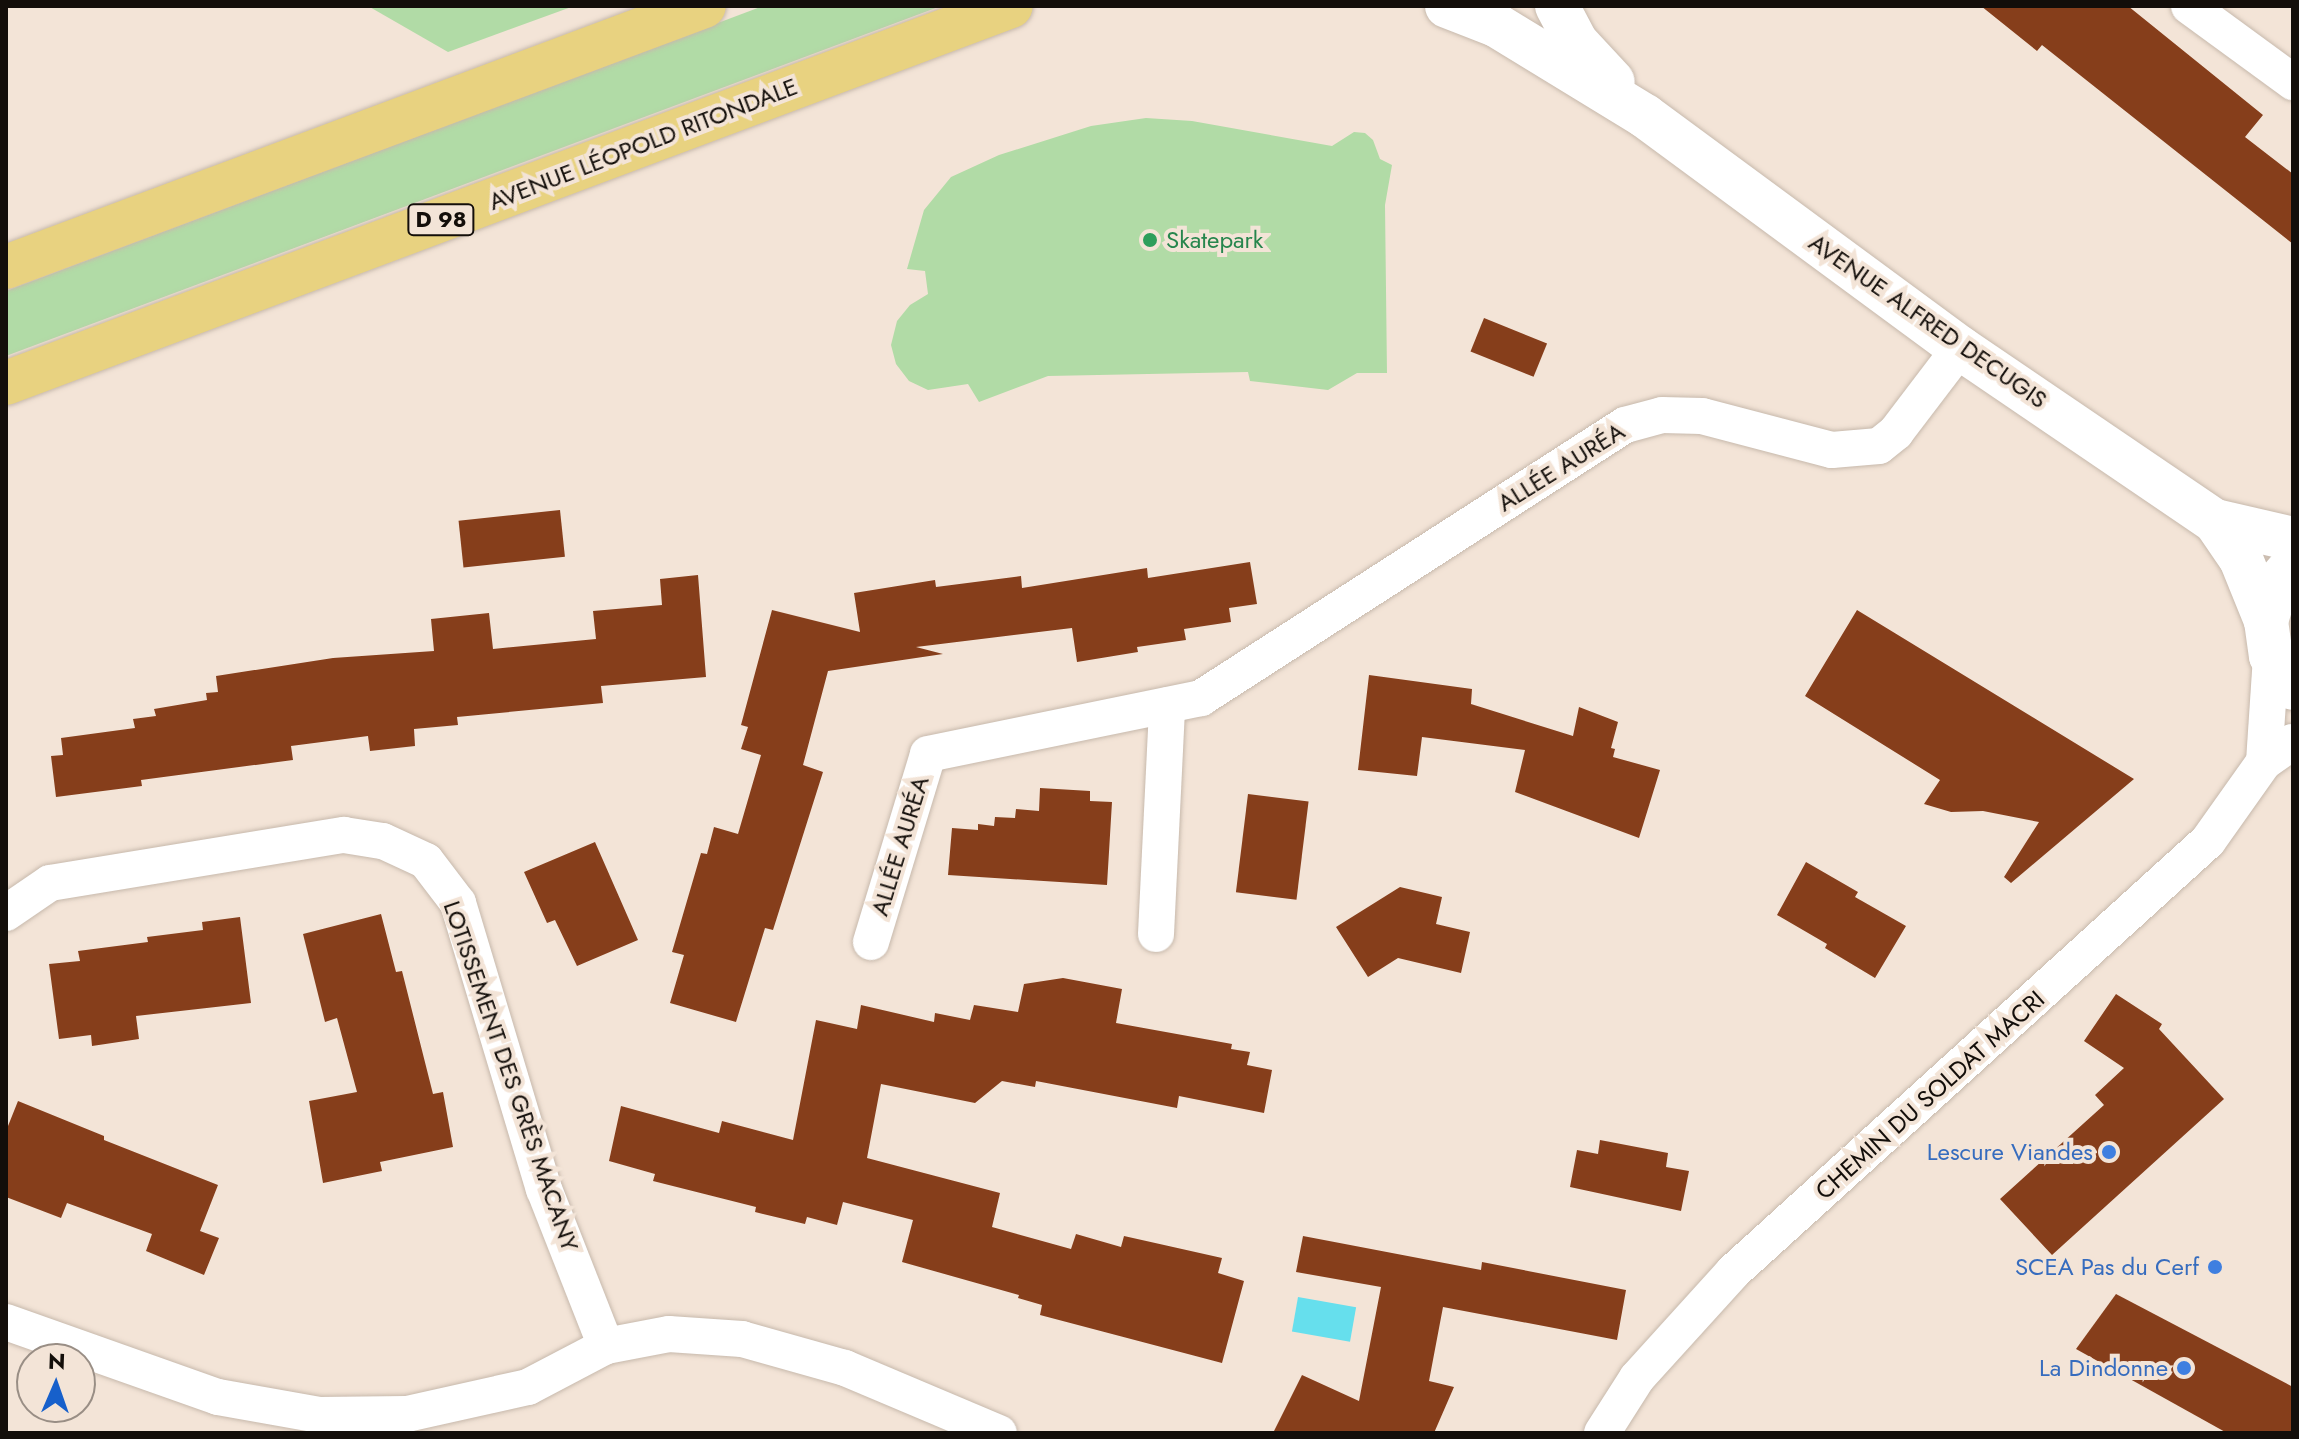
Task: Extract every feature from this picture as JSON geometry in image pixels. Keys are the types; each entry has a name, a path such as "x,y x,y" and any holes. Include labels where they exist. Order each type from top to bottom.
{"highway":[{"path":"6,267 704,6"},
{"name":"AVENUE LÉOPOLD RITONDALE","path":"6,383 1011,6"}],"street":[{"path":"1447,6 1496,25 1645,116"},
{"path":"1557,6 1576,42 1645,116"},
{"path":"2189,6 2293,82"},
{"name":"AVENUE ALFRED DECUGIS","path":"1645,116 1960,348 2215,521 2293,539"},
{"name":"ALLÉE AURÉA","path":"871,942 928,754 1201,698 1625,425 1662,415 1702,416 1832,450 1879,446 1896,432 1960,348"},
{"name":"AVENUE ALFRED DECUGIS","path":"2215,521 2241,559 2277,655"},
{"path":"2277,655 2278,582 2293,565"},
{"name":"CHEMIN DU SOLDAT MACRI","path":"1602,1433 1637,1378 1733,1272 2208,841 2279,752 2277,655"},
{"path":"1156,934 1167,705"},
{"name":"LOTISSEMENT DES GRÈS MACANY","path":"6,913 50,883 344,835 383,841 426,861 458,903 544,1189 606,1346"},
{"path":"6,1322 218,1397 319,1415 407,1414 528,1387 606,1346 669,1334 742,1339 845,1368 999,1433"}],"green space":[{"path":"368,6 574,6 448,52"},
{"path":"763,6 941,6 6,356 6,291"},
{"name":"Skatepark","path":"1146,118 1192,121 1332,146 1354,132 1365,133 1373,140 1380,159 1392,165 1385,205 1387,373 1357,373 1328,390 1250,381 1248,372 1048,376 979,402 968,384 928,390 909,381 896,364 891,345 897,321 910,305 928,294 925,271 907,269 924,210 951,177 999,155 1091,126"}],"water":[{"path":"1298,1297 1356,1307 1350,1342 1292,1331"}],"building":[{"path":"1981,6 2128,6 2263,115 2245,137 2293,174 2293,244 2042,45 2037,51"},
{"path":"1484,318 1547,343 1534,377 1471,351"},
{"path":"560,510 565,557 463,567 459,521"},
{"path":"1250,562 1257,604 1229,608 1231,622 1184,629 1186,640 1137,647 1138,652 1077,662 1072,628 916,647 943,654 828,671 803,765 823,772 773,930 765,928 736,1022 670,1003 684,955 672,952 701,853 707,854 714,827 738,834 761,755 741,749 748,727 741,725 772,610 860,632 854,593 935,580 936,587 1021,576 1022,588 1147,568 1148,578"},
{"path":"698,575 706,677 601,686 603,703 457,717 458,725 414,729 415,746 370,751 368,736 291,746 293,760 141,780 142,786 56,797 51,756 63,755 61,738 135,728 133,719 156,716 154,709 207,700 206,693 218,692 216,676 333,658 434,651 431,619 489,613 493,649 596,639 593,611 662,605 660,579"},
{"path":"1857,610 2134,779 2011,883 2004,877 2039,822 1983,811 1951,812 1924,804 1940,780 1805,696"},
{"path":"1369,675 1472,689 1471,704 1573,736 1579,707 1618,722 1611,748 1615,749 1613,757 1660,770 1639,838 1515,792 1525,750 1422,737 1417,776 1358,770"},
{"path":"1040,788 1090,791 1090,801 1112,802 1107,885 948,875 952,828 978,830 978,824 994,826 995,817 1015,818 1016,809 1039,811"},
{"path":"1248,794 1309,801 1296,900 1236,892"},
{"path":"595,842 638,940 577,966 555,920 547,923 524,872"},
{"path":"1806,862 1858,892 1855,897 1906,926 1875,978 1825,948 1827,944 1777,915"},
{"path":"1400,887 1442,897 1436,924 1470,932 1461,973 1398,958 1368,977 1336,927"},
{"path":"381,914 396,972 402,971 433,1094 443,1092 453,1147 380,1162 382,1171 323,1183 309,1101 357,1092 337,1018 325,1022 303,934"},
{"path":"240,917 251,1003 136,1016 139,1039 92,1046 91,1035 59,1039 49,964 80,961 78,951 148,942 147,937 203,930 202,922"},
{"path":"1063,978 1122,989 1116,1023 1232,1044 1231,1049 1250,1052 1247,1065 1272,1070 1264,1113 1179,1096 1177,1108 1036,1081 1035,1087 1002,1081 975,1103 881,1084 867,1158 1000,1193 992,1227 1071,1249 1076,1234 1121,1247 1124,1236 1222,1258 1218,1273 1244,1281 1222,1363 1040,1315 1042,1305 1018,1298 1019,1295 902,1262 913,1220 843,1202 837,1225 807,1217 805,1224 755,1212 756,1207 653,1181 655,1174 609,1161 621,1106 719,1133 722,1121 793,1140 816,1020 857,1029 861,1005 934,1022 935,1013 970,1020 974,1005 1018,1012 1024,984"},
{"name":"Lescure Viandes","path":"2116,994 2162,1024 2159,1029 2224,1099 2052,1255 2000,1199 2104,1105 2095,1095 2124,1068 2084,1041"},
{"path":"18,1101 104,1136 104,1140 218,1185 200,1231 219,1238 204,1275 146,1251 152,1234 67,1203 61,1218 6,1197 6,1131"},
{"path":"1600,1140 1668,1153 1666,1167 1689,1171 1681,1211 1570,1187 1577,1150 1598,1154"},
{"path":"1303,1236 1481,1270 1482,1262 1626,1290 1617,1340 1443,1307 1429,1381 1454,1387 1434,1433 1273,1433 1302,1375 1359,1401 1381,1287 1296,1272"},
{"name":"La Dindonne","path":"2116,1294 2293,1387 2293,1433 2227,1433 2076,1349"}],"place":[{"name":"Skatepark","path":"1150,240"},
{"name":"Lescure Viandes","path":"2109,1152"},
{"name":"SCEA Pas du Cerf","path":"2215,1267"},
{"name":"La Dindonne","path":"2184,1368"}]}
